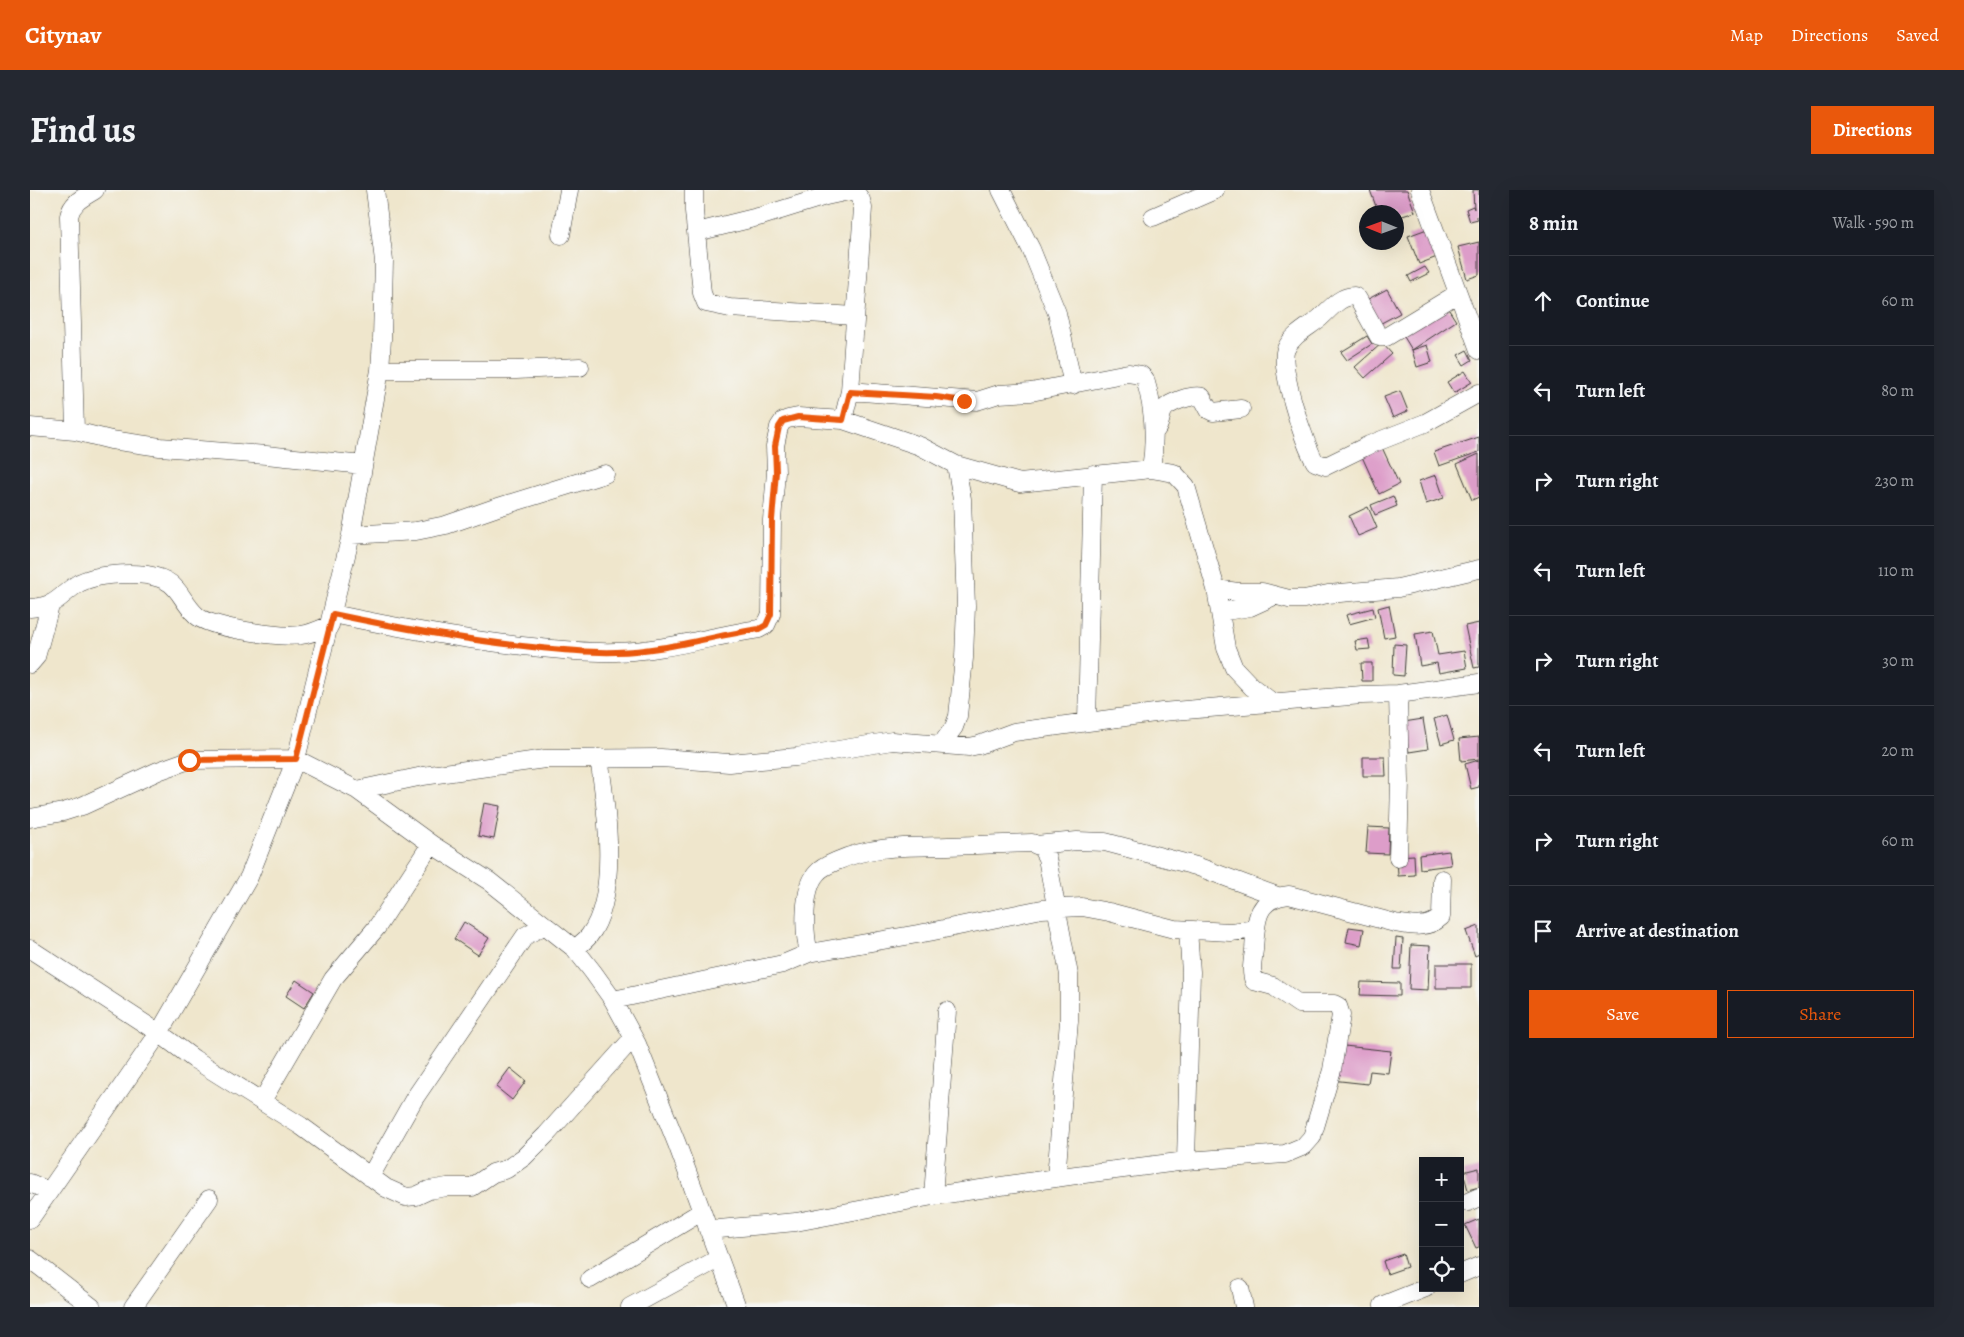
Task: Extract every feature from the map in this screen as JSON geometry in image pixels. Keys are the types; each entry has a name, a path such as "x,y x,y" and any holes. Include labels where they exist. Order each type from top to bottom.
{"street":[{"path":"75,431 69,216 71,209 79,200 95,190"},
{"path":"30,1219 159,1033 249,878 296,759 351,535 380,370 384,261 375,190"},
{"path":"561,235 569,190"},
{"path":"694,190 694,211 702,292 706,303 730,308 856,316"},
{"path":"1001,190 1031,249 1057,314 1073,385"},
{"path":"1152,216 1215,190"},
{"path":"1420,190 1479,350"},
{"path":"697,232 849,191 856,194 861,200 863,208 850,392 843,420"},
{"path":"1457,294 1386,337 1380,338 1358,299 1354,296 1349,296 1335,303 1320,318 1292,340 1285,350 1284,362 1288,384 1309,451 1315,462 1326,466 1369,444 1425,423 1479,393"},
{"path":"380,370 516,370 580,367"},
{"path":"850,392 977,401 999,394 1031,392 1128,373 1141,375 1146,379 1154,431 1151,468"},
{"path":"1154,431 1159,426 1166,408 1185,398 1202,397 1209,410 1213,412 1241,409"},
{"path":"30,608 50,606 79,584 91,578 145,575 164,579 176,588 198,616 213,624 246,631 292,636 303,635 331,619 495,643 581,652 617,652 654,648 759,629 766,625 771,614 772,520 776,472 775,446 779,427 783,421 798,417 843,420 920,446 956,465 1020,482 1151,468 1174,472 1186,486 1216,589 1226,648 1234,668 1252,687 1272,702"},
{"path":"30,427 75,431 93,437 160,447 363,465"},
{"path":"942,745 954,727 958,716 966,624 962,499 956,465"},
{"path":"351,535 416,531 446,525 606,474"},
{"path":"1087,722 1093,474"},
{"path":"1216,589 1238,592 1262,592 1289,599 1304,599 1328,594 1398,588 1479,568"},
{"path":"1220,612 1250,607 1274,596"},
{"path":"30,664 36,657 50,606"},
{"path":"357,790 423,776 545,758 662,758 729,763 796,757 892,741 969,747 979,746 1014,732 1162,712 1362,695 1398,694 1479,683"},
{"path":"1398,694 1400,789 1398,858"},
{"path":"574,949 588,936 596,924 602,906 606,879 609,848 599,758"},
{"path":"30,818 63,812 82,806 158,770 189,760 296,759 357,790 431,844 468,867 545,925 574,949 613,1000 633,1038 677,1144 737,1307"},
{"path":"1036,845 1077,840 1105,842 1196,866 1277,896 1289,895 1411,926 1434,924 1441,917 1442,879"},
{"path":"809,953 806,943 805,921 808,897 815,874 828,865 852,854 886,847 1032,843 1041,848 1047,858 1069,975 1069,1021 1056,1178"},
{"path":"262,1101 333,980 377,927 431,844"},
{"path":"708,1230 796,1222 933,1196 1056,1178 1186,1161 1284,1154 1304,1146 1312,1137 1332,1070 1341,1015 1338,1006 1334,1004 1299,1004 1273,986 1254,981 1252,977 1257,917 1266,903 1277,896"},
{"path":"613,1000 783,964 809,953 928,932 1016,913 1056,908 1082,907 1109,912 1174,930 1230,932 1249,930 1256,926"},
{"path":"525,936 527,911"},
{"path":"370,1176 414,1099 525,936 545,925"},
{"path":"1186,1161 1191,972 1188,930"},
{"path":"30,949 159,1033 194,1059 301,1126 386,1188 406,1197 416,1196 438,1188 472,1186 493,1173 507,1169 524,1157 546,1135 633,1038"},
{"path":"933,1196 947,1011"},
{"path":"30,1183 49,1191"},
{"path":"133,1307 209,1199"},
{"path":"590,1279 702,1212"},
{"path":"30,1259 92,1307"},
{"path":"630,1307 718,1259"},
{"path":"1464,1272 1479,1266"},
{"path":"1240,1288 1244,1307"},
{"path":"1383,1306 1419,1291"}],"building":[{"path":"1370,190 1407,190 1415,212 1404,215 1404,205 1375,205"},
{"path":"1473,190 1479,190 1479,217 1476,217 1478,220 1470,222 1466,209 1473,206 1474,209"},
{"path":"1427,229 1437,257 1419,264 1408,236"},
{"path":"1479,242 1479,275 1467,279 1458,247"},
{"path":"1425,267 1429,273 1411,282 1408,276"},
{"path":"1387,289 1400,313 1372,328 1359,304"},
{"path":"1442,299 1456,321 1412,350 1398,327"},
{"path":"1367,336 1372,344 1347,360 1341,352"},
{"path":"1382,343 1392,354 1365,378 1355,367"},
{"path":"1427,345 1432,362 1417,367 1412,350"},
{"path":"1467,350 1472,360 1464,365 1458,355"},
{"path":"1465,371 1472,382 1454,393 1447,382"},
{"path":"1400,391 1408,411 1393,418 1384,397"},
{"path":"1479,437 1479,452 1439,466 1434,452"},
{"path":"1379,441 1399,484 1379,494 1359,450"},
{"path":"1479,454 1479,497 1472,500 1457,464"},
{"path":"1436,475 1444,498 1426,504 1419,481"},
{"path":"1393,496 1397,506 1375,515 1371,505"},
{"path":"1368,507 1377,528 1358,536 1349,516"},
{"path":"1389,605 1395,636 1384,638 1378,608"},
{"path":"1373,608 1375,617 1349,624 1346,615"},
{"path":"1479,623 1479,667 1474,668 1465,626"},
{"path":"1433,631 1438,655 1464,651 1467,668 1439,673 1437,663 1420,666 1415,634"},
{"path":"1368,639 1370,649 1357,650 1355,641"},
{"path":"1394,644 1406,645 1404,676 1393,675"},
{"path":"1361,663 1372,663 1372,681 1362,681"},
{"path":"1447,715 1454,740 1441,744 1434,719"},
{"path":"1423,719 1428,749 1409,752 1404,722"},
{"path":"1479,737 1479,759 1461,761 1459,739"},
{"path":"1363,757 1385,757 1386,776 1363,776"},
{"path":"1479,760 1479,787 1471,789 1465,764"},
{"path":"484,803 500,806 494,839 478,836"},
{"path":"1368,827 1389,828 1388,854 1366,853"},
{"path":"1449,851 1451,865 1420,869 1419,855"},
{"path":"1414,855 1415,875 1398,876 1397,856"},
{"path":"464,922 489,938 478,955 454,939"},
{"path":"1479,926 1479,954 1475,956 1466,931"},
{"path":"1349,927 1364,929 1361,945 1346,942"},
{"path":"1396,938 1403,939 1401,969 1394,969"},
{"path":"1411,945 1430,946 1428,990 1409,989"},
{"path":"1436,964 1471,964 1471,988 1436,988"},
{"path":"296,980 314,992 304,1008 286,996"},
{"path":"1361,982 1400,983 1400,996 1360,995"},
{"path":"1335,1045 1391,1051 1388,1073 1370,1071 1368,1084 1331,1080"},
{"path":"510,1068 526,1081 512,1100 496,1087"},
{"path":"1479,1168 1479,1187 1468,1190 1464,1172"},
{"path":"1479,1219 1479,1247 1476,1248 1465,1225"},
{"path":"1403,1254 1407,1267 1387,1274 1383,1261"}],"route":[{"path":"189,760 296,759 333,614 396,627 495,643 581,652 617,652 654,648 759,629 766,625 771,614 772,520 776,472 775,446 779,427 783,421 798,417 843,420 850,392 936,397 964,401"}]}
